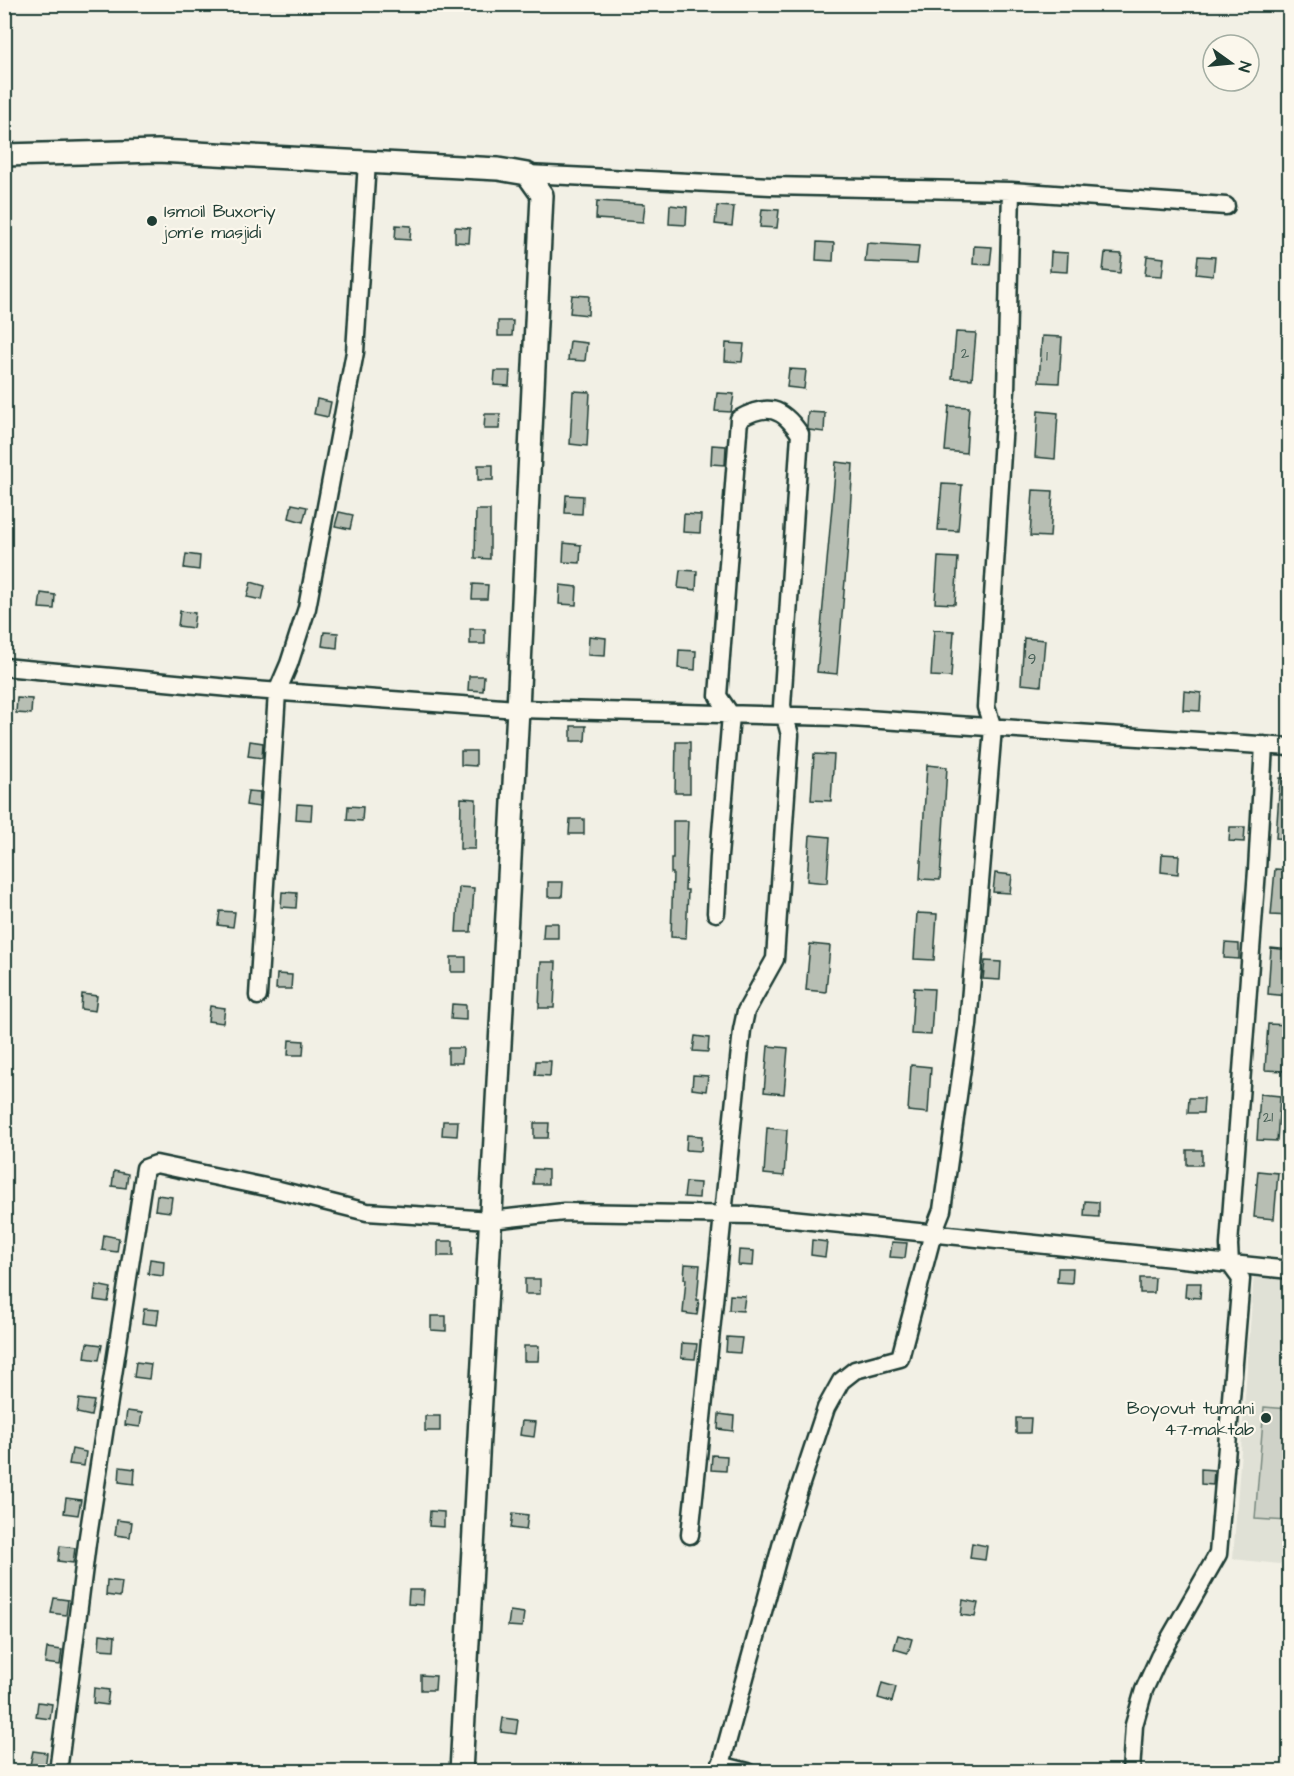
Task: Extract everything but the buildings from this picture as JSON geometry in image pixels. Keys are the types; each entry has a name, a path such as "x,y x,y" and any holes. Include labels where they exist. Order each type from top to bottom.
{"main road":[{"path":"4,155 158,151 498,169 527,174 542,195 518,709 460,1772"}],"street":[{"path":"258,996 278,692 307,608 355,352 367,162"},
{"path":"527,174 771,186 1011,191 1226,206"},
{"path":"748,1772 719,1768 784,1534 826,1408 841,1381 855,1370 900,1358 933,1233 942,1210 968,1025 993,728 986,707 1006,390 1011,191"},
{"path":"690,1535 741,1030 746,1011 775,959 790,735 782,706 800,434 790,419 772,409 753,410 739,418 717,696 731,715 716,913"},
{"path":"4,667 278,692 518,709 836,717 1290,747"},
{"path":"1131,1772 1134,1725 1144,1690 1159,1657 1218,1554 1241,1279 1230,1264 1229,1245 1264,745"},
{"path":"58,1772 87,1543 145,1168 156,1164 275,1189 367,1212 491,1220 564,1212 752,1215 1290,1270"}],"shaded area":[{"name":"Boyovut tumani 47-maktab","path":"1254,1273 1289,1277 1289,1565 1233,1559"},
{"path":"1264,1407 1289,1409 1289,1521 1255,1519"}],"place":[{"name":"Ismoil Buxoriy jom'e masjidi","path":"152,221"},
{"name":"Boyovut tumani 47-maktab","path":"1266,1418"}]}
